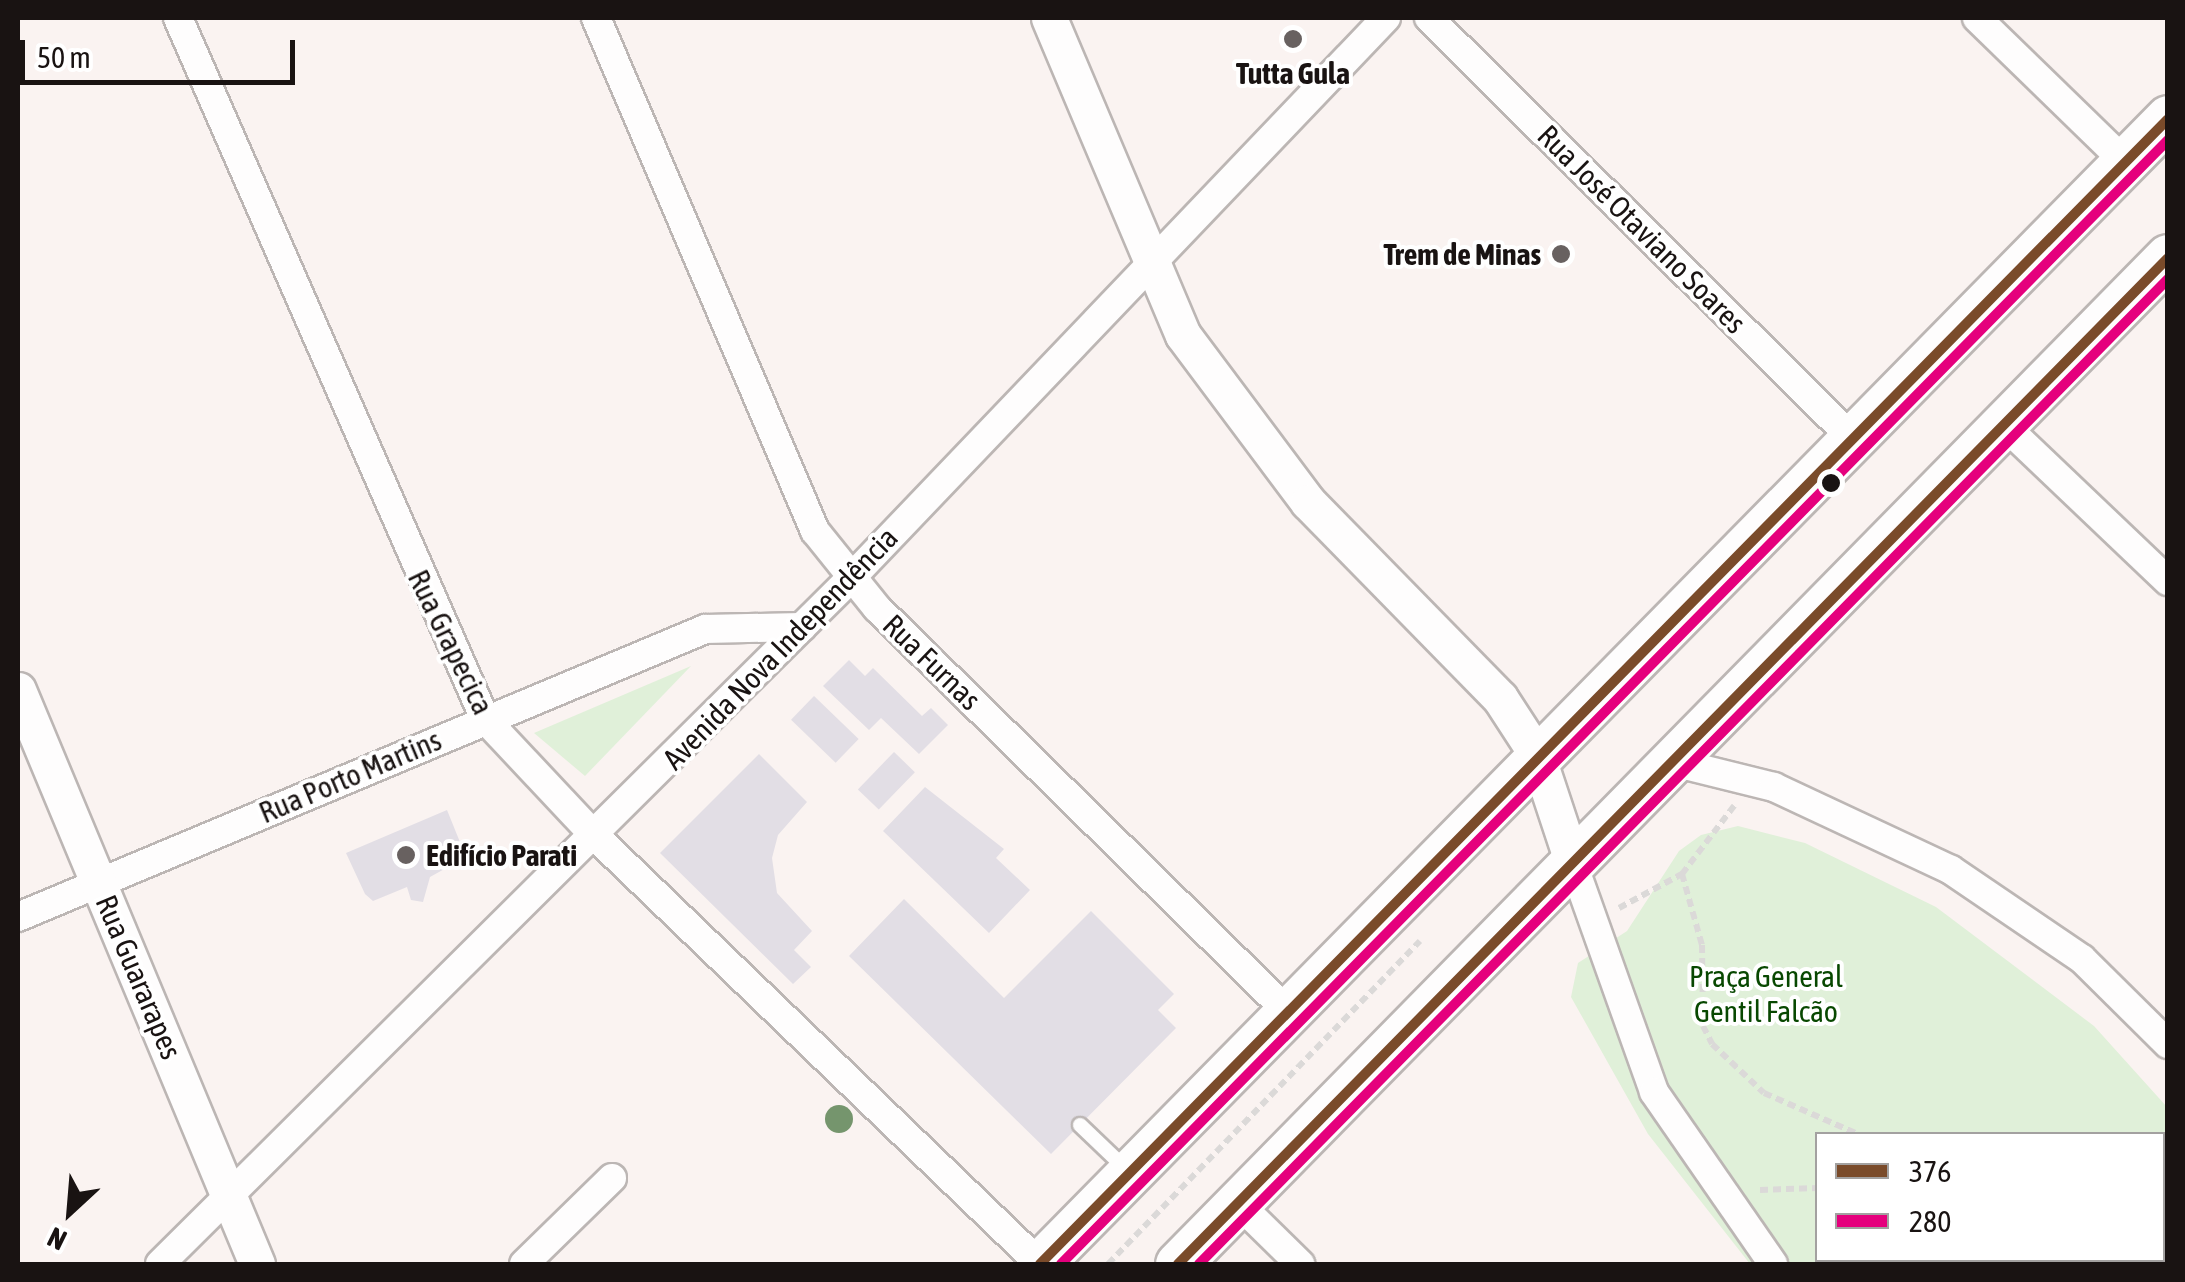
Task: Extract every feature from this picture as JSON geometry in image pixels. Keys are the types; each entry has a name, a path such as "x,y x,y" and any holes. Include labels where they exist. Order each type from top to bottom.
{"main road":[{"path":"1040,1264 1285,1010 1854,440 2168,118"},
{"path":"1178,1264 2168,257"}],"street":[{"name":"Rua Grapecica","path":"178,18 485,719 596,837 1040,1264"},
{"name":"Rua Furnas","path":"596,18 815,531 850,579 1285,1010"},
{"path":"1049,18 1175,321 1260,445 1500,698 1536,756 1654,1092 1773,1264"},
{"name":"Avenida Nova Independência","path":"160,1264 596,837 850,579 1151,257 1386,18"},
{"name":"Rua José Otaviano Soares","path":"1429,18 1854,440"},
{"path":"1977,18 2126,162"},
{"path":"2005,426 2168,581"},
{"name":"Rua Porto Martins","path":"18,917 705,629 802,627"},
{"name":"Rua Guararapes","path":"18,690 231,1193 257,1264"},
{"path":"1672,762 1753,781 1883,835 2014,910 2082,960 2168,1044"},
{"path":"524,1264 612,1178"},
{"path":"1240,1204 1300,1264"}],"lane":[{"path":"1080,1124 1129,1172"}],"path":[{"path":"1595,920 1682,874 1753,781"},
{"path":"1682,874 1702,945 1703,1026 1712,1044 1764,1093 1853,1132"},
{"path":"1758,1190 1815,1188"}],"green space":[{"path":"691,666 585,776 534,733"},
{"name":"Praça General Gentil Falcão","path":"1738,826 1805,843 1936,907 2094,1026 2167,1107 2167,1264 1750,1264 1648,1134 1571,997 1578,963 1627,931 1679,851 1701,835"}],"building":[{"path":"849,660 865,676 873,668 922,716 931,708 948,725 919,754 881,718 869,730 823,686"},
{"path":"814,696 859,739 836,763 791,720"},
{"path":"894,752 915,772 879,810 858,789"},
{"path":"759,754 807,802 778,835 772,858 777,893 812,931 794,950 811,967 793,984 660,853"},
{"path":"925,787 1004,849 996,858 1030,890 989,933 883,831"},
{"name":"Edifício Parati","path":"447,810 466,857 430,877 423,902 411,900 407,887 373,901 365,894 346,853"},
{"path":"904,899 1004,998 1091,911 1174,994 1158,1010 1176,1028 1051,1154 849,956"}],"transit line":[{"name":"376","path":"1040,1264 2168,119"},
{"name":"280","path":"1061,1264 2168,140"},
{"name":"376","path":"1178,1264 2168,258"},
{"name":"280","path":"1199,1264 2168,279"}],"place":[{"name":"Tutta Gula","path":"1293,39"},
{"name":"Trem de Minas","path":"1561,254"},
{"name":"Edifício Parati","path":"406,855"}]}
